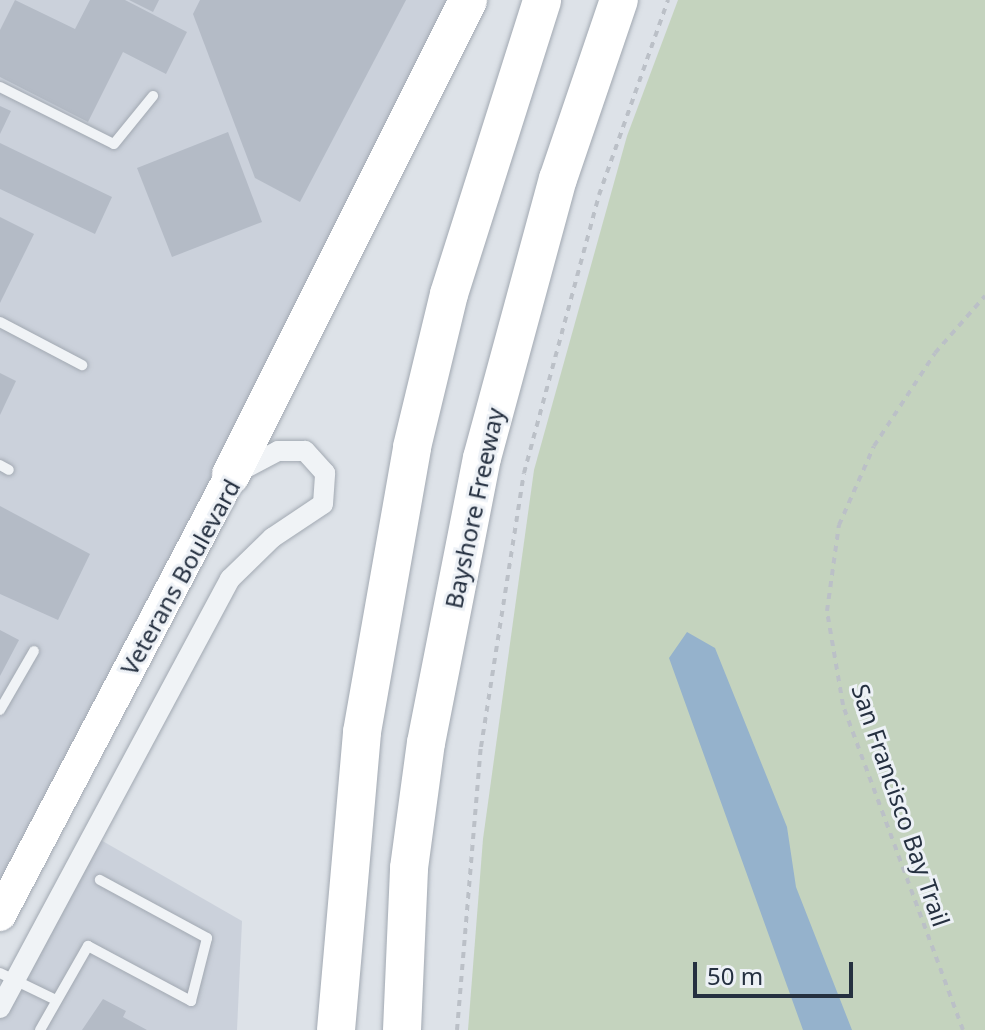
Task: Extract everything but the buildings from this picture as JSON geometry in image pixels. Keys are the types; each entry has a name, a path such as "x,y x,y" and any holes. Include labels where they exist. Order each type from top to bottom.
{"highway":[{"path":"231,475 468,0"},
{"path":"336,1030 362,732 412,447 453,279 542,0"},
{"name":"Bayshore Freeway","path":"402,1030 409,868 426,743 482,458 554,194 619,0"}],"main road":[{"name":"Veterans Boulevard","path":"0,915 231,475"}],"street":[{"name":"Veterans Boulevard","path":"0,1008 7,977 230,579 272,538 315,513 327,488 318,460 292,449 231,475"}],"lane":[{"path":"0,87 114,144 153,96"},
{"path":"0,322 82,365"},
{"path":"0,710 34,651"},
{"path":"40,1030 88,946 191,1001 207,938 100,880"},
{"path":"7,977 56,1000"}],"path":[{"path":"457,1030 481,747 524,473 599,195 668,0"},
{"name":"San Francisco Bay Trail","path":"963,1030 843,705 827,611 839,525 874,446 935,353 985,296"}],"shaded area":[{"path":"0,0 468,0 0,915"},
{"path":"92,835 242,921 237,1030 0,1030 0,1008"}],"green space":[{"path":"678,0 985,0 985,1030 468,1030 483,839 534,470 627,136"}],"water":[{"path":"687,632 715,648 787,827 796,887 852,1030 803,1030 669,658"}]}
